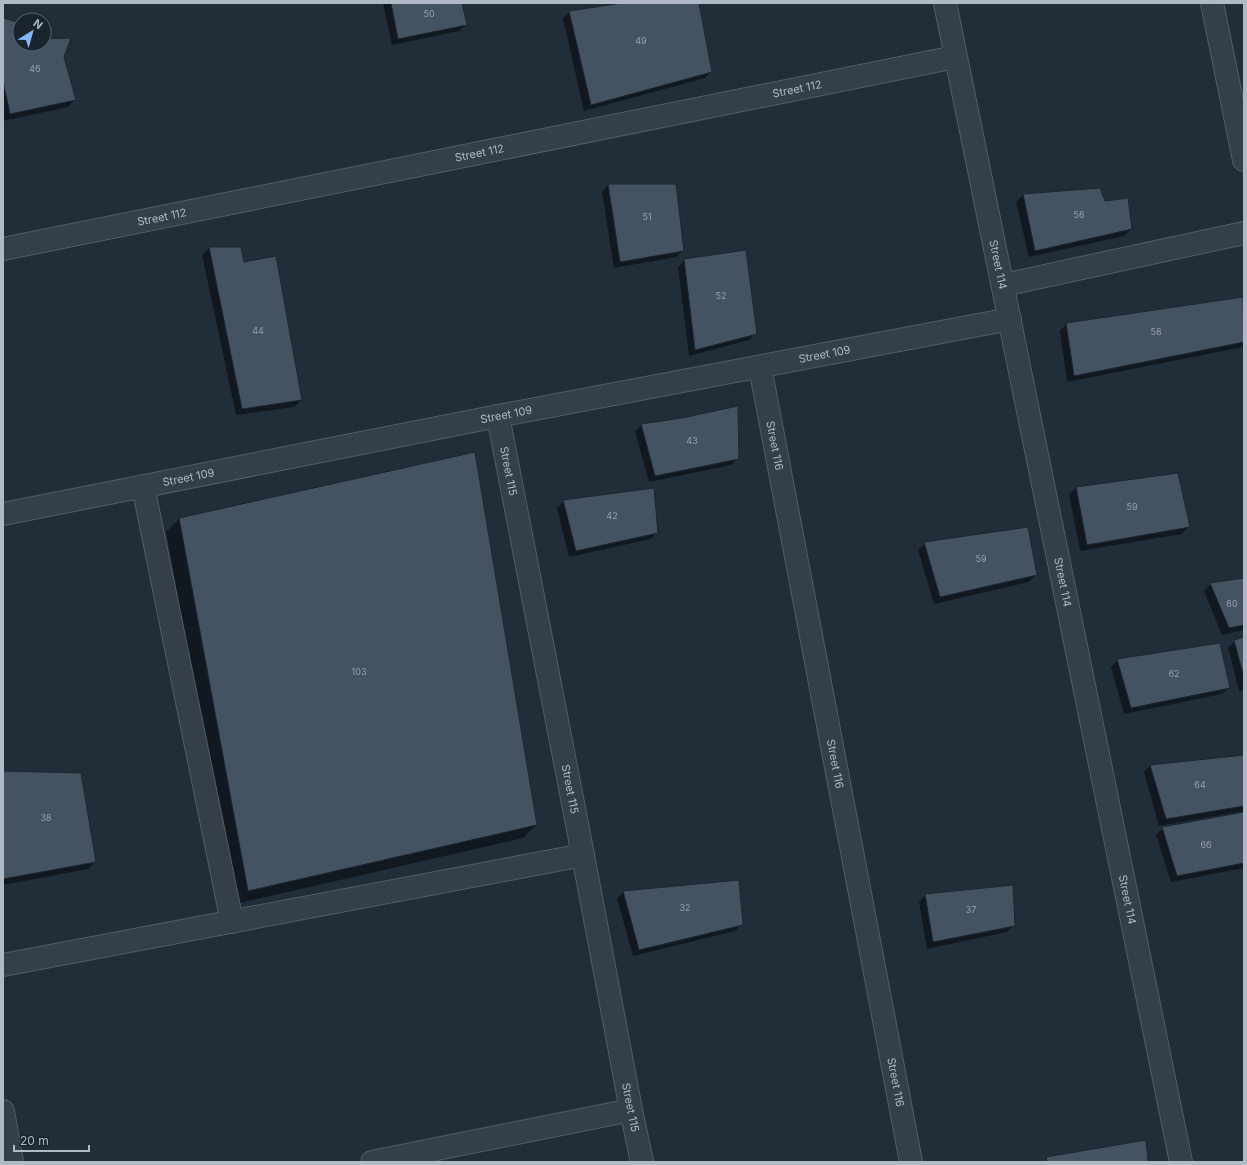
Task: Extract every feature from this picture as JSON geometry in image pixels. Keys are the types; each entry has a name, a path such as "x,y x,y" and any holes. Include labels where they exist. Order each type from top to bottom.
{"street":[{"name":"Street 114","path":"945,3 1181,1162"},
{"path":"1212,3 1244,160"},
{"name":"Street 112","path":"3,249 955,57"},
{"path":"1003,285 1244,233"},
{"name":"Street 109","path":"3,514 498,416 1010,319"},
{"name":"Street 116","path":"760,367 911,1162"},
{"name":"Street 115","path":"498,416 642,1162"},
{"path":"143,486 232,922"},
{"path":"3,965 583,855"},
{"path":"372,1162 631,1110"},
{"path":"3,1111 12,1162"}],"building":[{"path":"391,3 462,3 467,25 398,39"},
{"path":"622,3 699,3 712,72 591,105 569,11"},
{"path":"3,18 12,21 12,52 52,52 52,39 71,38 64,57 76,100 10,114 3,81"},
{"path":"608,184 676,184 684,251 620,262"},
{"path":"1100,188 1105,201 1128,198 1132,229 1035,251 1023,194"},
{"path":"209,247 241,247 244,262 276,256 302,400 242,409"},
{"path":"746,250 757,334 695,350 684,259"},
{"path":"1243,297 1244,342 1074,376 1066,323"},
{"path":"738,406 739,459 655,476 641,424 682,418"},
{"path":"475,452 537,825 248,891 179,518"},
{"path":"1178,473 1190,527 1087,545 1076,487"},
{"path":"654,488 658,533 576,551 563,500"},
{"path":"1028,527 1037,575 940,597 924,542"},
{"path":"1244,578 1244,625 1229,628 1210,583"},
{"path":"1244,637 1244,678 1234,640"},
{"path":"1220,643 1230,688 1131,708 1117,659"},
{"path":"1244,755 1244,806 1166,819 1150,765"},
{"path":"3,771 81,773 96,862 3,879"},
{"path":"1244,812 1244,863 1177,876 1162,827"},
{"path":"739,880 743,925 639,950 623,891"},
{"path":"1013,885 1015,926 933,942 925,894"},
{"path":"1146,1140 1148,1162 1047,1162 1046,1157"}]}
